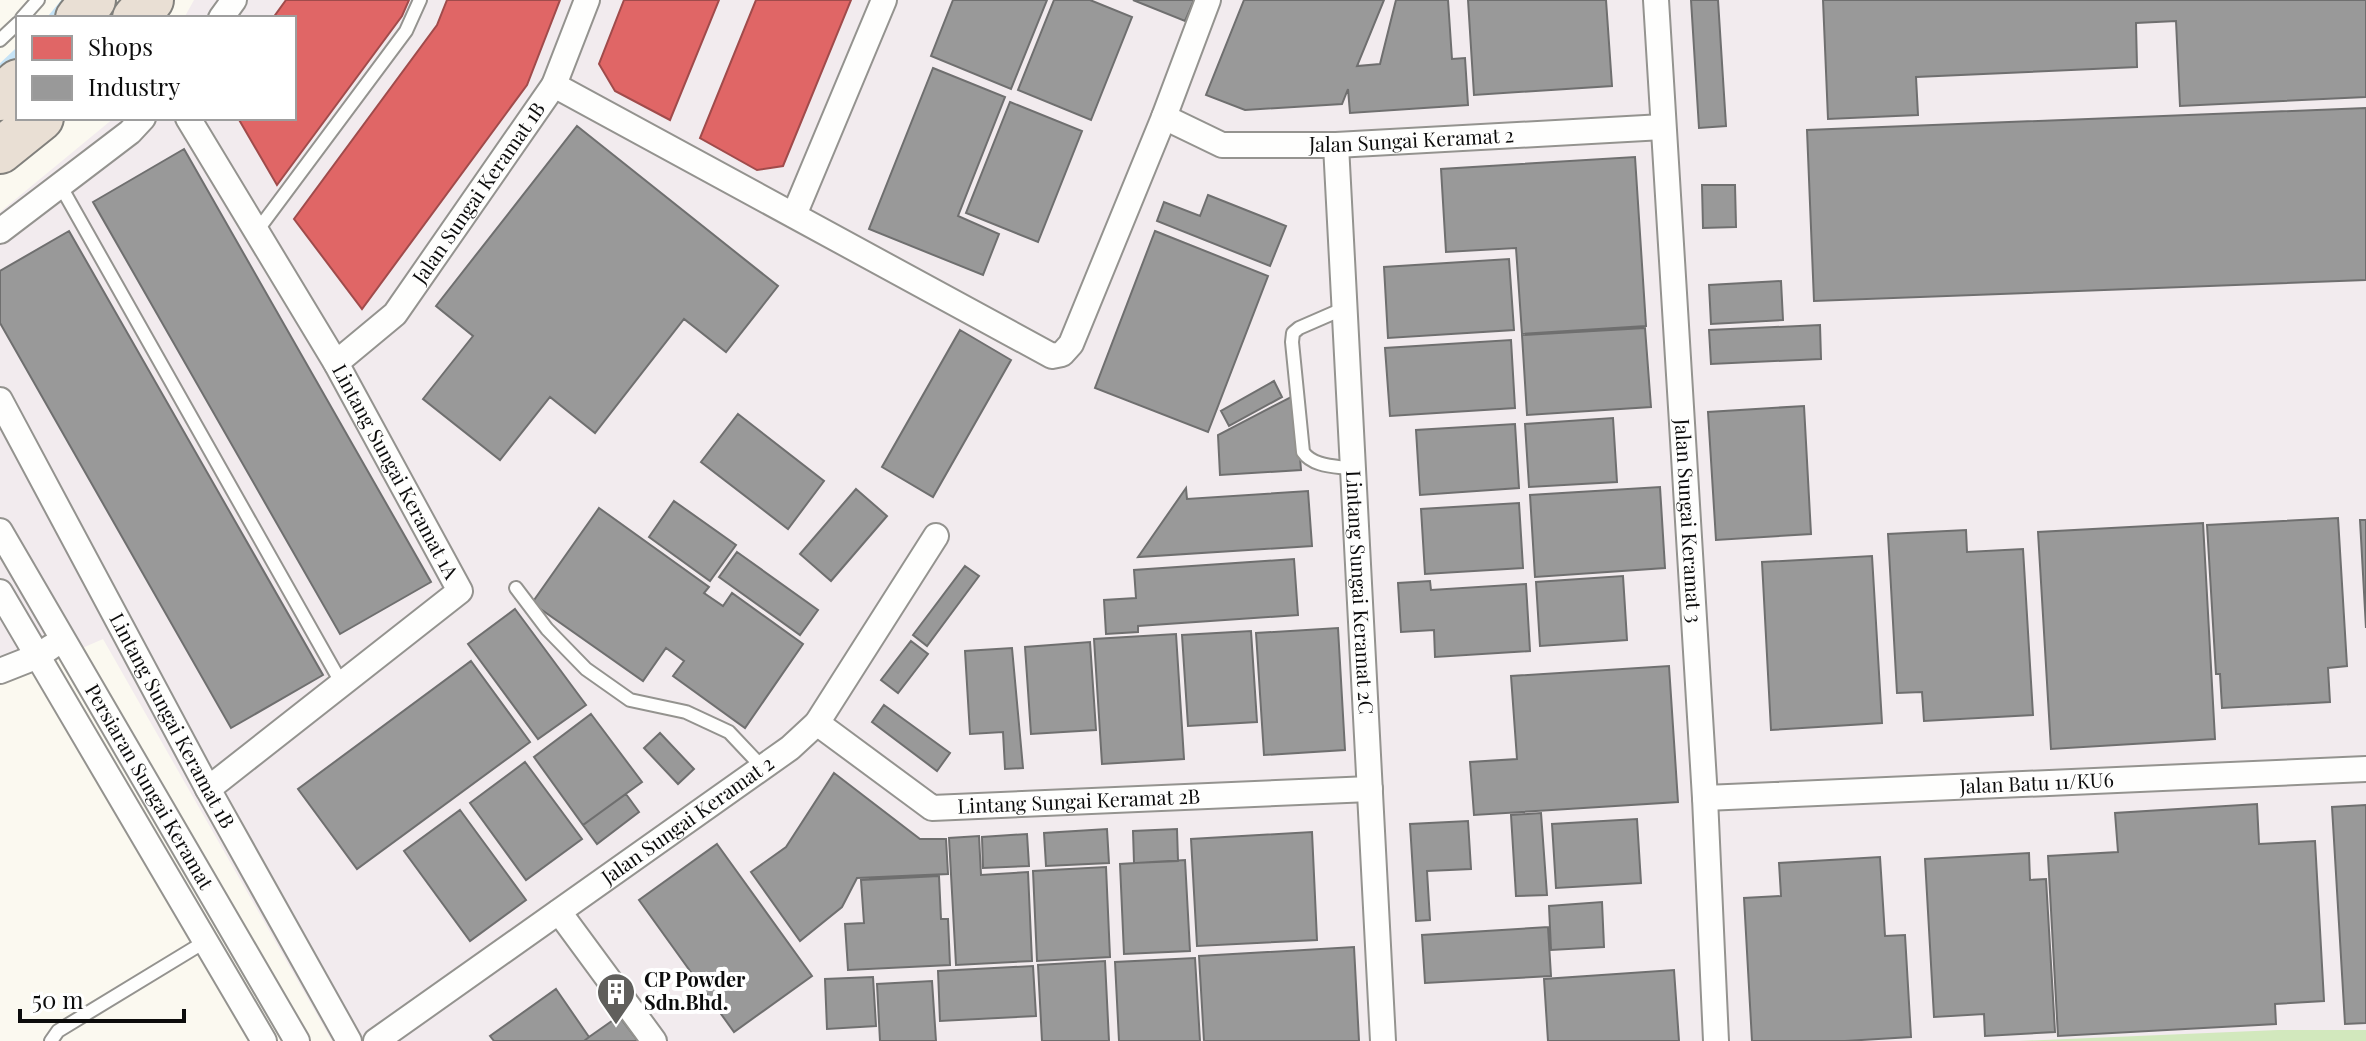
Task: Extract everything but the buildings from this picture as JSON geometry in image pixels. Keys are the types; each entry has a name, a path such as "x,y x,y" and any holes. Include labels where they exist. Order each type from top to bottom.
{"highway":[{"path":"80,16 93,0"},
{"path":"137,16 151,0"},
{"path":"0,98 16,84"},
{"path":"0,151 39,120"}],"street":[{"name":"Jalan Sungai Keramat 1B","path":"336,363 395,314 554,85 587,0"},
{"path":"794,215 884,0"},
{"path":"554,85 1052,356 1062,354 1071,344 1164,117 1208,0"},
{"name":"Jalan Sungai Keramat 3","path":"1656,0 1705,798 1716,1041"},
{"name":"Jalan Sungai Keramat 2","path":"1164,117 1222,145 1336,145 1663,127"},
{"path":"0,231 130,132 141,120"},
{"name":"Lintang Sungai Keramat 1A","path":"189,120 336,363 460,591 208,789"},
{"name":"Lintang Sungai Keramat 2C","path":"1336,145 1383,1041"},
{"name":"Lintang Sungai Keramat 1B","path":"0,400 208,789 349,1041"},
{"name":"Persiaran Sungai Keramat","path":"0,531 297,1041"},
{"name":"Jalan Sungai Keramat 2","path":"376,1041 790,748 817,723 936,536"},
{"name":"Persiaran Sungai Keramat","path":"0,592 264,1041"},
{"path":"0,671 38,656 63,640"},
{"name":"Lintang Sungai Keramat 2B","path":"817,723 932,808 1370,789"},
{"name":"Jalan Batu 11/KU6","path":"1705,798 2366,769"},
{"path":"559,912 654,1041"}],"lane":[{"path":"24,16 38,0"},
{"path":"257,231 406,31 420,0"},
{"path":"0,40 16,25"},
{"path":"60,185 342,684"},
{"path":"1345,308 1299,328 1293,333 1292,342 1303,452 1314,462 1353,469"},
{"path":"516,588 547,629 586,669 630,700 686,712 729,732 763,768"},
{"path":"51,1041 58,1031 206,941"}],"shaded area":[{"path":"194,0 2366,0 2366,1041 332,1041 103,639 0,684 0,212 112,120 296,120 296,16 185,16"}],"green space":[{"path":"2278,1030 2366,1030 2366,1041 2019,1041"}],"waterway":[{"path":"53,16 65,1"},
{"path":"0,68 16,53"}],"place":[{"name":"CP Powder Sdn.Bhd.","path":"616,1026"}]}
